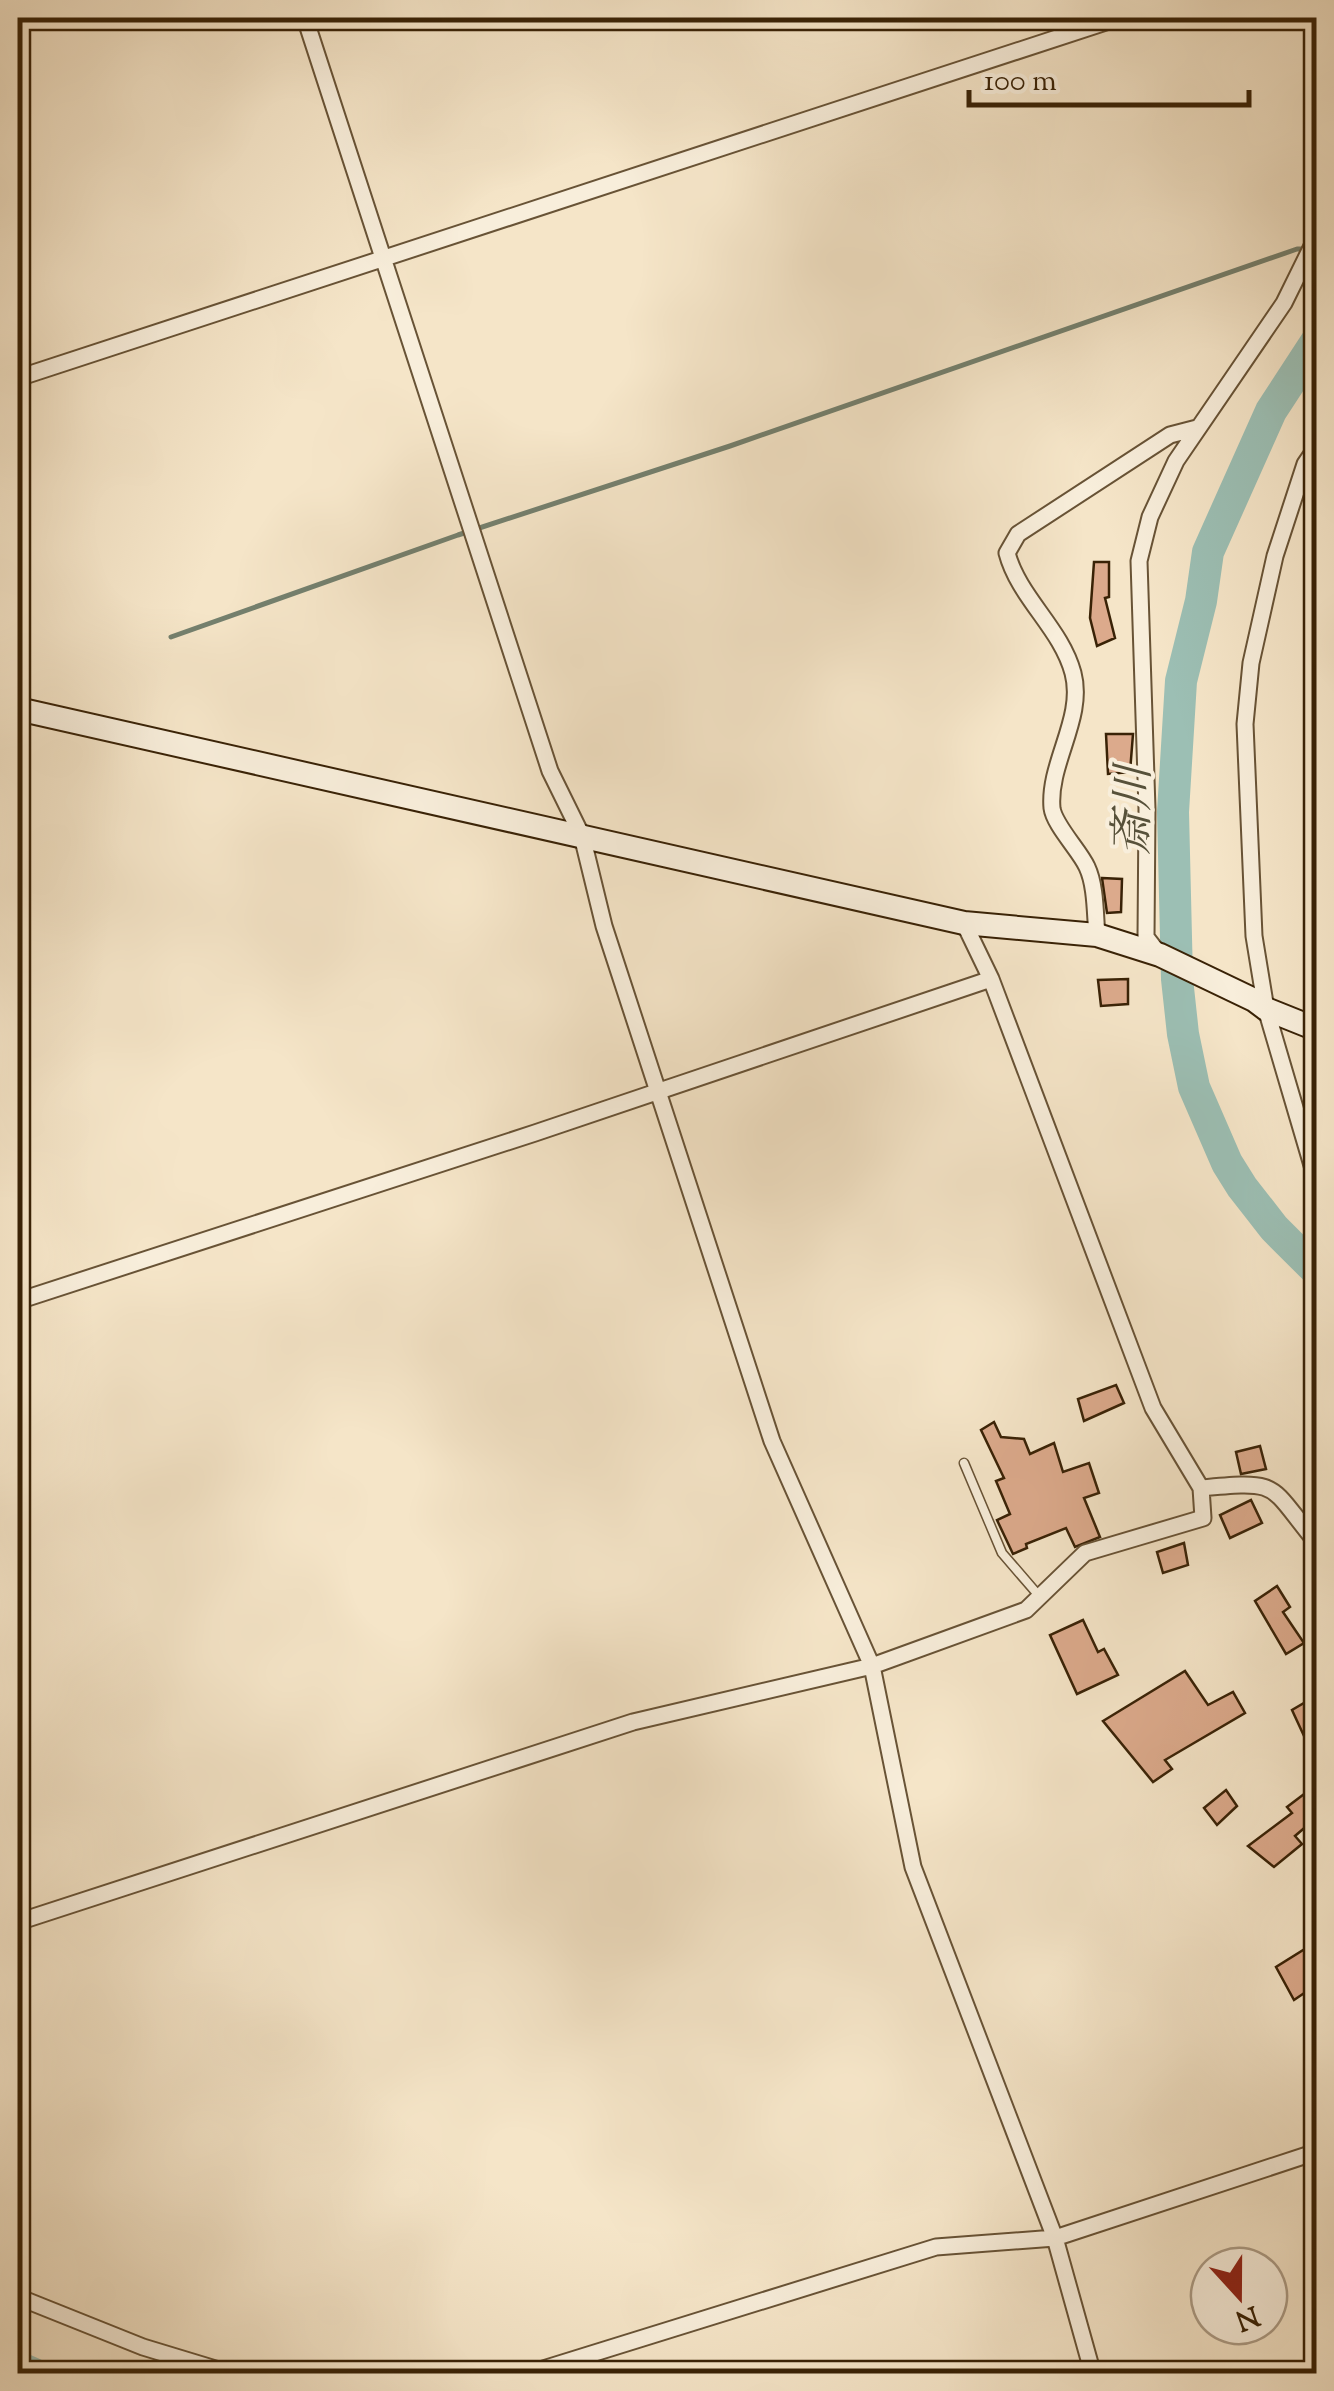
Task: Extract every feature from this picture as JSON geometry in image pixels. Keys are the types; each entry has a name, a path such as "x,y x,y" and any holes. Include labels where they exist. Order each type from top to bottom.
{"street":[{"path":"304,18 550,770 582,836 604,926 772,1441 872,1666 913,1867 1055,2238 1093,2374"},
{"path":"18,378 1118,18"},
{"path":"1160,954 1146,938 1147,810 1139,561 1150,518 1176,460 1284,302 1316,238"},
{"path":"1097,935 1089,870 1052,811 1056,777 1072,715 1072,670 1022,589 1006,552 1018,534 1170,436 1197,428"},
{"path":"1316,448 1306,464 1274,556 1252,663 1245,724 1260,1005 1316,1180"},
{"path":"18,709 964,923 1097,935 1160,954 1316,1029"},
{"path":"18,1922 633,1722 872,1666 1026,1610 1085,1554 1203,1518 1202,1488 1153,1408 991,979 964,923"},
{"path":"18,1301 535,1134 991,979"},
{"path":"1202,1488 1256,1483 1283,1496 1316,1542"},
{"path":"527,2374 936,2247 1055,2238 1316,2152"},
{"path":"18,2297 144,2347 232,2374"}],"lane":[{"path":"964,1463 1002,1553 1040,1596"}],"building":[{"path":"1094,562 1109,562 1109,597 1105,598 1115,638 1097,646 1090,618"},
{"path":"1106,734 1133,734 1130,772 1108,774"},
{"path":"1102,878 1122,879 1121,912 1107,913"},
{"path":"1128,979 1128,1004 1101,1006 1098,980"},
{"path":"1116,1385 1124,1403 1084,1421 1078,1399"},
{"path":"994,1422 1001,1437 1024,1439 1030,1454 1054,1443 1063,1472 1089,1463 1099,1493 1084,1498 1100,1537 1075,1547 1066,1528 1026,1544 1027,1548 1013,1554 997,1520 1010,1514 996,1481 1004,1478 981,1430"},
{"path":"1260,1446 1266,1469 1241,1474 1236,1452"},
{"path":"1251,1500 1262,1523 1230,1538 1220,1515"},
{"path":"1184,1543 1188,1565 1163,1573 1157,1552"},
{"path":"1277,1586 1290,1607 1283,1612 1304,1643 1286,1654 1255,1601"},
{"path":"1083,1620 1098,1652 1104,1649 1118,1675 1077,1694 1050,1635"},
{"path":"1185,1671 1208,1705 1233,1692 1245,1713 1165,1760 1172,1769 1153,1782 1103,1721"},
{"path":"1316,1696 1316,1728 1304,1736 1292,1710"},
{"path":"1316,1785 1316,1818 1295,1836 1302,1844 1274,1867 1248,1846 1292,1813 1287,1807"},
{"path":"1226,1790 1237,1806 1217,1825 1204,1808"},
{"path":"1316,1942 1316,1985 1294,2000 1276,1967"}],"waterway":[{"path":"171,637 458,535 730,446 1297,249 1308,249"},
{"name":"斎川","path":"1316,342 1271,411 1208,552 1201,601 1181,681 1173,812 1177,979 1194,1087 1227,1163 1242,1187 1274,1228 1316,1270"},
{"path":"18,2367 34,2374"}]}
